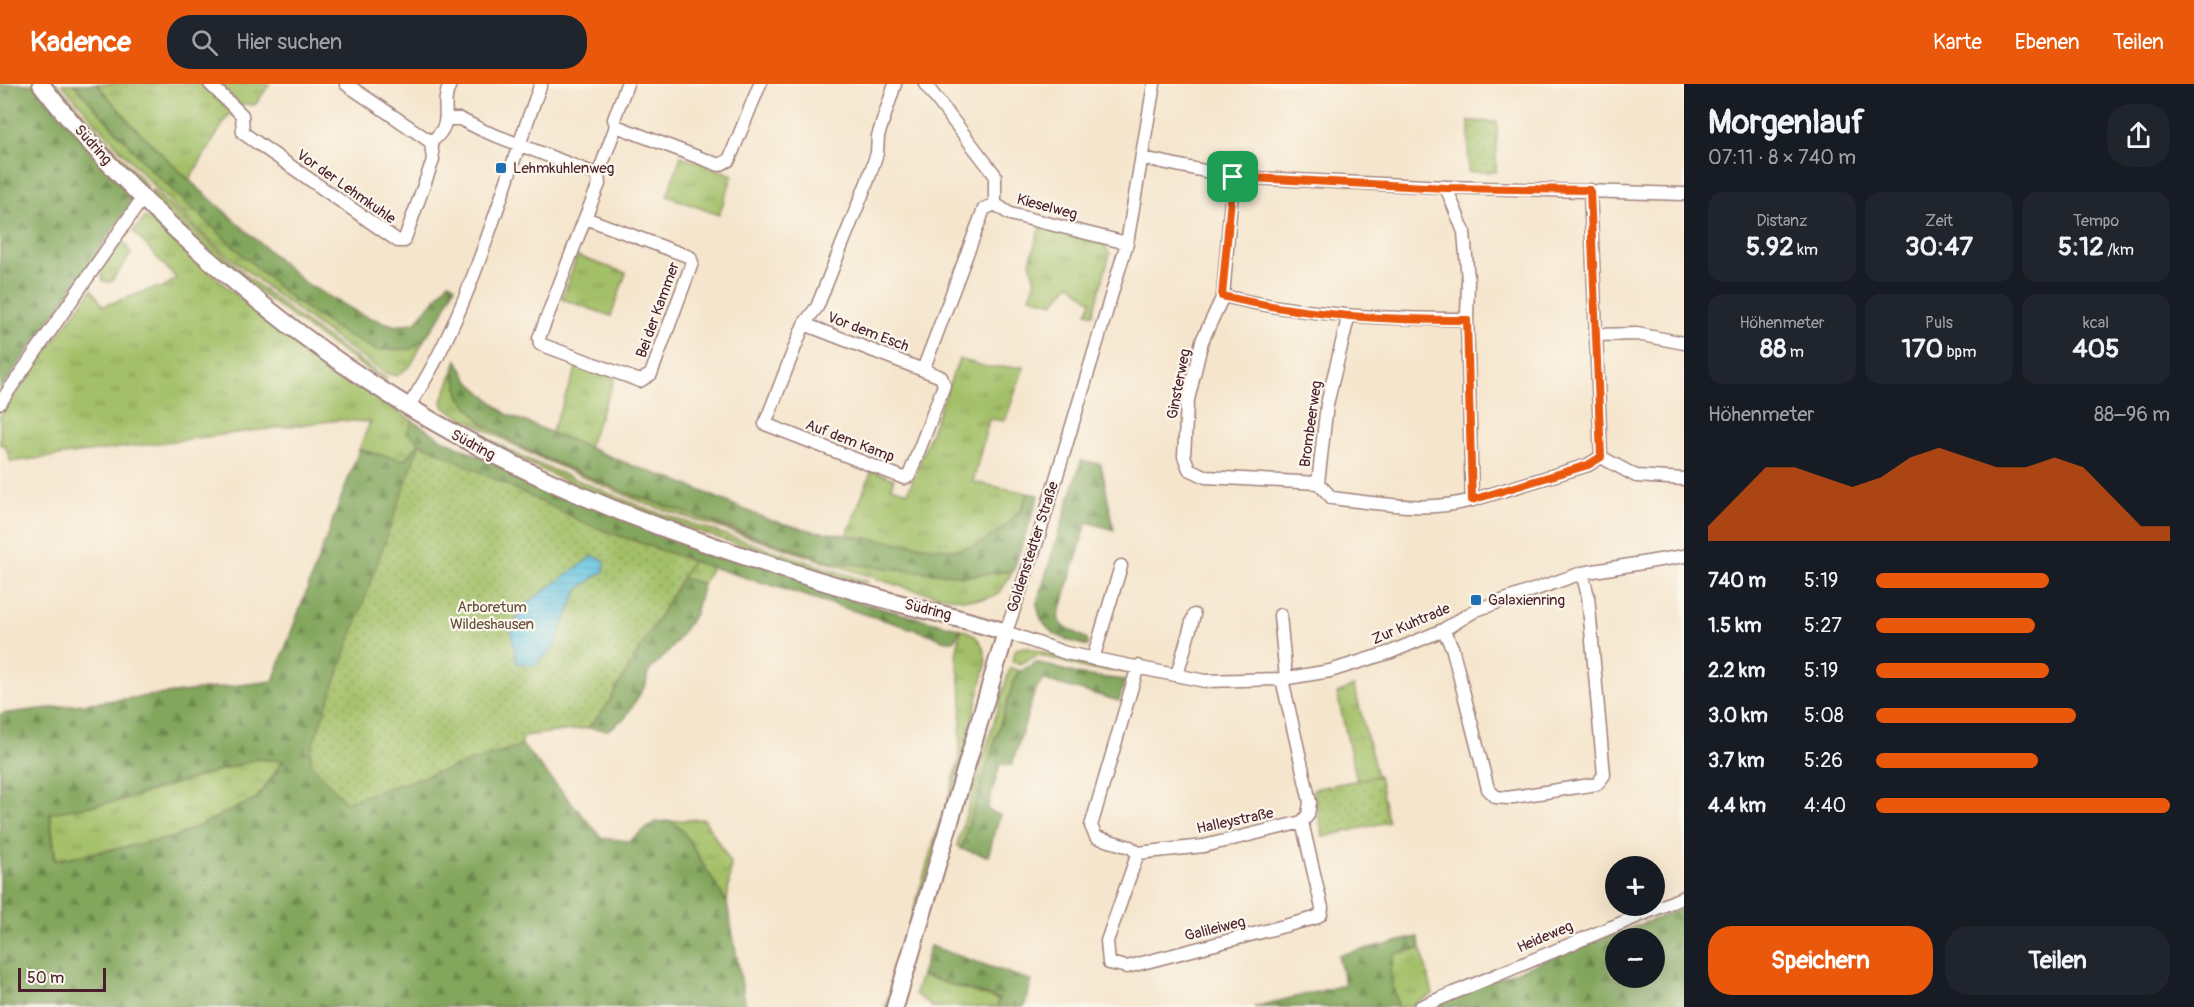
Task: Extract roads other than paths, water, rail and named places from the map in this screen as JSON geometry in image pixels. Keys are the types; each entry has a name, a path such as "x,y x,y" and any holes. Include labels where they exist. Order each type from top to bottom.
{"main road":[{"name":"Südring","path":"41,84 83,135 142,199 228,279 272,315 338,363 449,432 517,468 664,528 888,600 1006,632"},
{"name":"Goldenstedter Straße","path":"895,1007 1006,632"}],"street":[{"name":"Vor der Lehmkuhle","path":"210,84 242,115 243,133 398,241 404,241 433,160 431,142"},
{"path":"345,84 431,142 443,132 447,119 446,92 450,84"},
{"path":"408,407 441,350 464,296 541,84"},
{"name":"Bei der Kammer","path":"585,218 690,257 692,263 651,374 646,379 640,381 540,345 539,339 585,218 598,184 598,175 616,126 614,119 627,84"},
{"path":"616,126 719,165 729,160 760,84"},
{"name":"Vor dem Esch","path":"896,84 878,136 877,153 867,180 817,307 804,324 923,370 984,209 995,204"},
{"name":"Kieselweg","path":"925,84 995,175 995,204 1010,214 1127,243"},
{"name":"Goldenstedter Straße","path":"1006,632 1036,545 1127,243 1154,84"},
{"path":"447,119 460,119 598,175"},
{"path":"1143,158 1233,177 1446,188 1684,194"},
{"name":"Ginsterweg","path":"1233,177 1222,296 1202,341 1187,404 1184,456 1189,469 1206,477 1318,483"},
{"path":"1446,188 1464,232 1468,280 1472,500"},
{"path":"1590,190 1601,457 1636,476 1684,479"},
{"path":"0,403 142,199"},
{"path":"1222,296 1277,309 1347,318 1467,320"},
{"name":"Brombeerweg","path":"1347,318 1327,404 1318,483 1332,498 1402,506 1451,506 1588,465 1601,457"},
{"name":"Auf dem Kamp","path":"804,324 765,424 904,478 909,476 944,385 941,377 923,370"},
{"path":"1595,335 1637,334 1684,343"},
{"name":"Zur Kuhtrade","path":"1006,632 1066,653 1177,675 1214,681 1284,679 1330,671 1391,652 1443,630 1476,610 1582,573 1684,556"},
{"path":"1093,659 1121,566"},
{"path":"1443,630 1452,647 1488,789 1496,797 1507,798 1597,784 1604,775 1588,596 1582,573"},
{"path":"1177,675 1194,615"},
{"path":"1280,615 1284,679 1310,802 1308,814 1302,822"},
{"path":"1137,853 1130,848 1096,837 1092,826 1138,666"},
{"name":"Halleystraße","path":"1137,853 1204,846 1302,822"},
{"name":"Galileiweg","path":"1137,853 1107,941 1109,963 1126,967 1315,918 1321,914 1322,908 1302,822"},
{"name":"Heideweg","path":"1419,1007 1684,897"}],"water":[{"path":"593,556 605,560 604,571 578,589 554,647 535,665 517,663 511,632 522,607"}],"place":[{"name":"Lehmkuhlenweg","path":"501,168"},
{"name":"Galaxienring","path":"1476,600"}],"park label":[{"name":"Arboretum Wildeshausen","path":"492,616"}]}
